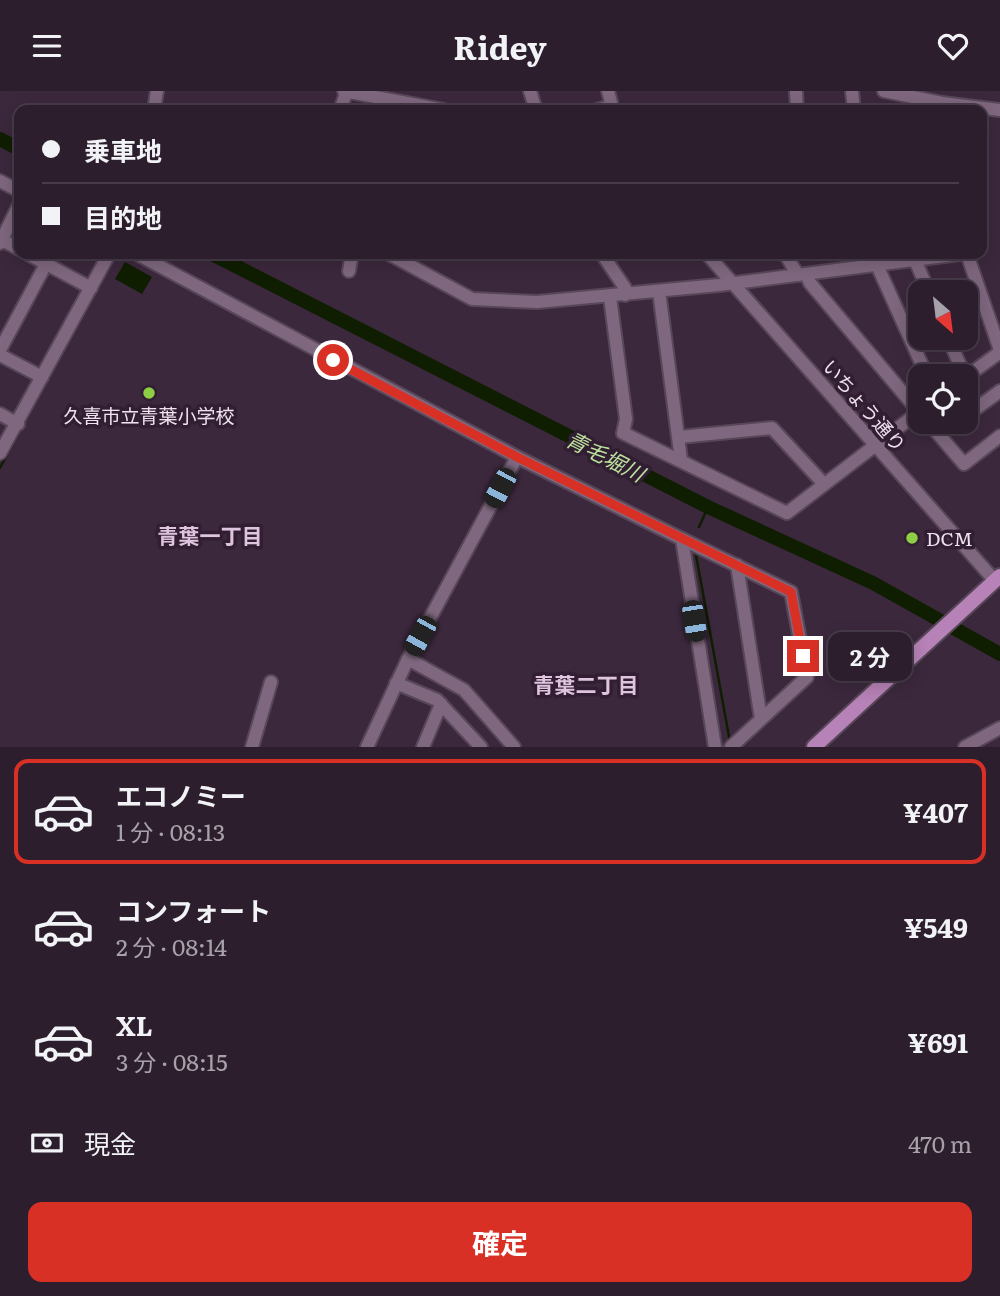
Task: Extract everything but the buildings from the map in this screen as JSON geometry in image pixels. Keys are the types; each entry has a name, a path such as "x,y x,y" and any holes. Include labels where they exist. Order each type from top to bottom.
{"main road":[{"path":"814,747 998,578"}],"street":[{"path":"346,91 401,105"},
{"path":"884,91 963,105"},
{"path":"1,240 14,215"},
{"path":"37,259 91,288"},
{"path":"0,453 106,259"},
{"path":"147,259 517,457 791,592 807,677 733,745"},
{"path":"349,271 351,259"},
{"path":"605,259 625,288 625,295"},
{"name":"いちょう通り","path":"711,259 874,446 998,578"},
{"path":"789,259 908,398"},
{"path":"414,260 472,299 537,302 610,297 922,259"},
{"path":"969,259 1000,351 978,367"},
{"path":"915,260 924,280"},
{"path":"42,377 0,353 46,264"},
{"path":"877,265 922,364"},
{"path":"659,291 681,460"},
{"path":"610,297 626,419 623,433 788,513 874,446 908,423"},
{"path":"978,407 1000,391"},
{"path":"0,414 18,423"},
{"path":"679,436 772,428 824,484"},
{"path":"939,434 964,464 1000,436"},
{"path":"367,747 408,659 517,457"},
{"path":"682,539 715,747"},
{"path":"737,565 761,719"},
{"path":"408,659 464,690 514,747"},
{"path":"251,747 271,682"},
{"path":"396,683 440,703 481,747"},
{"path":"423,747 440,703"},
{"path":"965,747 1000,728"}],"shaded area":[{"path":"125,262 152,277 142,294 115,279"}],"waterway":[{"name":"青毛堀川","path":"0,139 14,146"},
{"name":"青毛堀川","path":"222,259 708,507 873,583 1000,654"},
{"path":"0,468 36,400"},
{"path":"699,527 708,507"},
{"path":"696,555 730,742"}],"place":[{"name":"久喜市立青葉小学校","path":"149,393"},
{"name":"DCM","path":"912,538"}],"district":[{"name":"青葉一丁目","path":"210,534"},
{"name":"青葉二丁目","path":"586,683"}],"route":[{"path":"333,360 517,457 791,592 803,656"}]}
